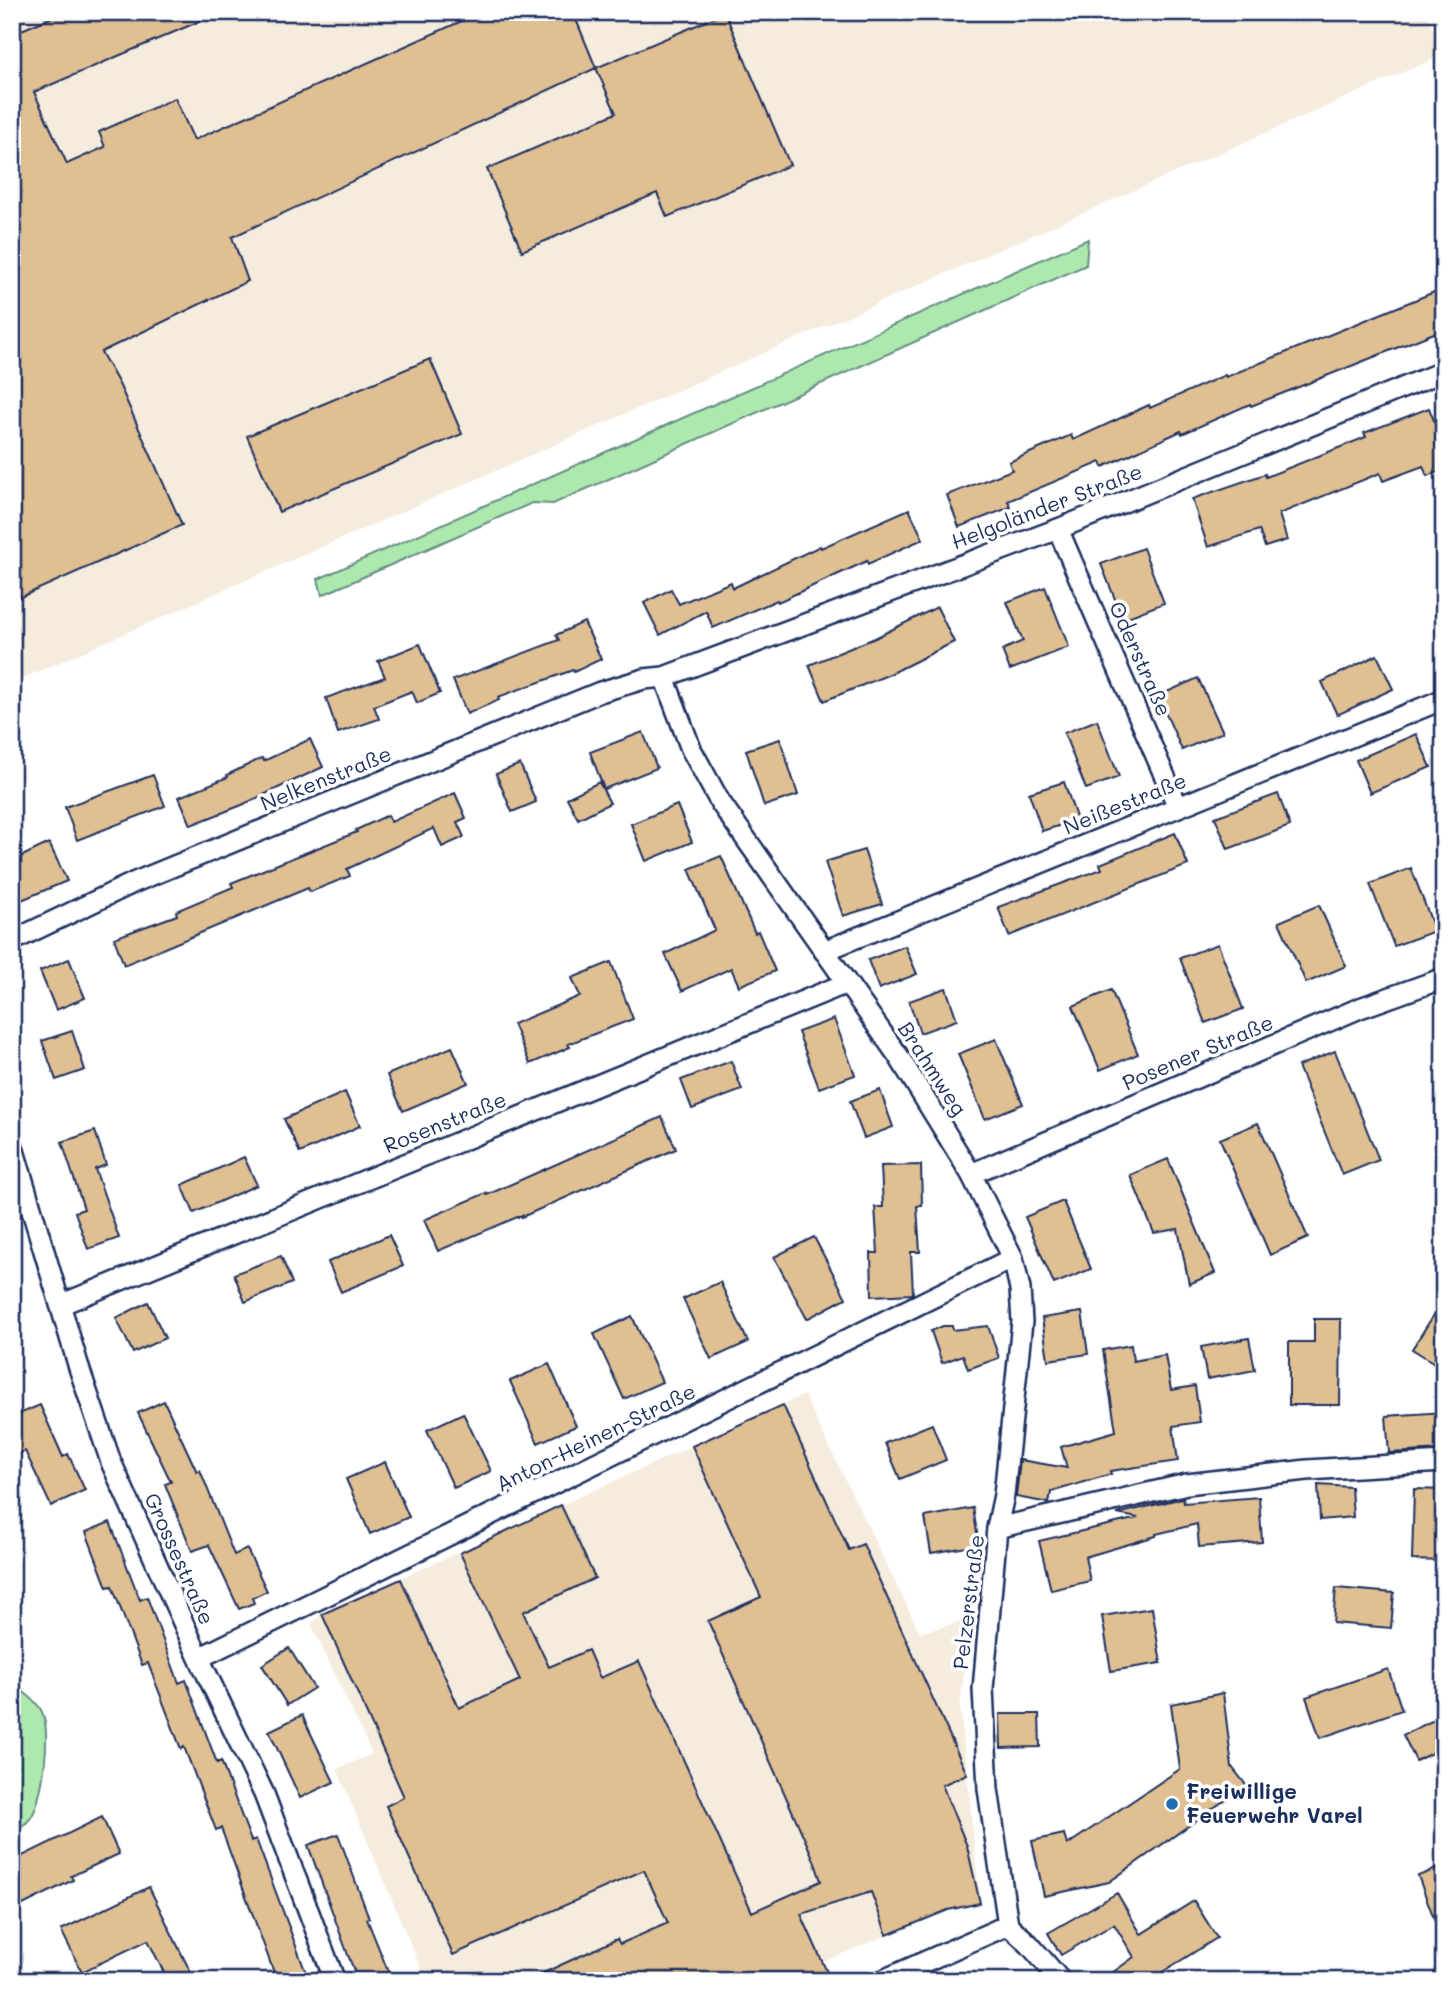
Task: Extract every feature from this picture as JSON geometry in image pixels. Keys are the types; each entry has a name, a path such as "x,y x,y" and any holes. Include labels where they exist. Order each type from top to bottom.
{"street":[{"name":"Helgoländer Straße","path":"664,677 1058,529 1444,371"},
{"name":"Oderstraße","path":"1058,529 1178,807"},
{"name":"Nelkenstraße","path":"12,941 135,882 600,692 664,677"},
{"name":"Brahmweg","path":"664,677 691,750 710,785 899,1057 971,1174 1013,1258 1020,1289 1022,1322 1006,1483 997,1528"},
{"name":"Neißestraße","path":"824,951 1444,699"},
{"name":"Posener Straße","path":"971,1174 1360,1008 1444,978"},
{"name":"Rosenstraße","path":"60,1305 847,983"},
{"name":"Grossestraße","path":"12,1144 92,1411 111,1462 199,1658 264,1794 335,1981"},
{"name":"Anton-Heinen-Straße","path":"199,1658 1013,1258"},
{"name":"Pelzerstraße","path":"1008,1926 988,1789 983,1700 997,1528 1186,1484 1307,1470 1444,1462"},
{"path":"881,1981 1008,1926 1029,1944 1061,1981"}],"shaded area":[{"path":"12,12 1426,12 1443,55 12,683"},
{"path":"804,1395 920,1633 970,1619 960,1706 980,1903 947,1910 777,1981 426,1981 337,1769 372,1754 311,1624 322,1614"}],"green space":[{"path":"1088,239 1086,265 553,504 532,503 322,595 318,579"},
{"path":"12,1686 28,1696 41,1710 46,1747 43,1779 36,1807 28,1821 12,1834"}],"building":[{"path":"64,12 221,12 34,92 67,164 105,147 99,132 175,98 194,140 482,12 573,12 596,68 232,237 248,281 101,352 119,384 182,525 12,601 12,34"},
{"path":"725,13 790,165 667,217 657,193 522,251 487,169 616,113 596,68"},
{"path":"1444,288 1444,329 1251,406 1250,404 1182,434 1181,431 1103,467 1101,462 1008,501 1011,507 959,527 947,495 1012,470 1009,462 1071,435 1073,440 1149,405 1150,408 1225,375 1226,377"},
{"path":"430,359 462,434 279,512 247,436"},
{"path":"1429,408 1444,446 1444,470 1427,476 1423,466 1383,481 1380,473 1279,514 1287,540 1265,547 1259,530 1208,547 1192,499 1265,474 1266,477 1366,437 1364,433"},
{"path":"909,509 923,539 713,628 706,611 660,635 644,603 671,589 679,604 731,582 733,588 820,546 821,548"},
{"path":"1143,548 1164,603 1123,619 1101,564"},
{"path":"1045,587 1069,647 1010,670 1002,650 1023,641 1007,602"},
{"path":"937,607 954,642 890,674 824,701 809,665 875,638"},
{"path":"584,622 601,659 574,672 573,670 498,697 499,700 467,714 453,680 559,640 556,635"},
{"path":"420,644 440,693 417,703 412,691 374,706 379,719 338,733 326,698 385,677 378,661"},
{"path":"1377,655 1393,689 1337,715 1322,682"},
{"path":"1198,678 1223,732 1182,750 1158,696"},
{"path":"1097,720 1119,777 1086,789 1064,733"},
{"path":"643,732 657,768 604,789 590,752"},
{"path":"1416,734 1431,767 1370,793 1356,760"},
{"path":"310,739 323,767 242,805 191,825 179,797"},
{"path":"780,739 798,795 764,806 746,750"},
{"path":"520,764 536,802 512,812 496,774"},
{"path":"153,775 165,806 77,840 65,807"},
{"path":"599,782 610,803 578,819 567,798"},
{"path":"1064,782 1077,820 1042,831 1029,793"},
{"path":"455,793 466,818 457,822 464,837 442,847 434,828 347,869 350,876 310,892 308,888 124,965 114,938 177,915 176,911 233,887 231,883 357,832 356,830 388,815 391,822"},
{"path":"1278,794 1290,826 1228,849 1215,817"},
{"path":"677,805 692,842 646,861 631,824"},
{"path":"1175,833 1188,865 1009,936 998,907 1102,869 1100,864"},
{"path":"49,843 67,881 12,904 12,861"},
{"path":"864,850 882,904 843,916 825,862"},
{"path":"721,856 775,971 739,986 731,968 682,991 665,954 715,930 689,869"},
{"path":"1411,868 1435,931 1394,946 1370,884"},
{"path":"1319,905 1346,966 1306,983 1279,922"},
{"path":"1218,944 1243,1009 1205,1023 1180,958"},
{"path":"905,946 917,974 879,989 868,960"},
{"path":"69,959 85,998 56,1010 40,971"},
{"path":"611,962 633,1019 568,1044 570,1047 530,1064 513,1024 580,996 572,978"},
{"path":"946,988 957,1020 920,1033 909,1001"},
{"path":"1111,990 1138,1054 1100,1070 1073,1006"},
{"path":"834,1019 855,1075 819,1088 798,1032"},
{"path":"72,1031 85,1070 56,1080 42,1041"},
{"path":"996,1039 1023,1104 985,1119 958,1054"},
{"path":"452,1047 468,1083 403,1111 387,1075"},
{"path":"1335,1051 1379,1160 1342,1175 1298,1066"},
{"path":"731,1061 742,1090 692,1109 681,1080"},
{"path":"880,1090 893,1127 864,1138 850,1101"},
{"path":"345,1092 360,1126 300,1153 284,1119"},
{"path":"662,1117 676,1149 438,1251 424,1220"},
{"path":"1258,1123 1308,1238 1270,1255 1220,1139"},
{"path":"95,1131 106,1165 95,1169 119,1238 88,1249 75,1212 84,1209 62,1142"},
{"path":"244,1157 257,1185 194,1213 182,1185"},
{"path":"1168,1159 1215,1273 1189,1284 1178,1229 1154,1233 1130,1175"},
{"path":"921,1165 922,1205 917,1206 920,1252 911,1252 913,1294 872,1296 871,1253 878,1253 875,1207 883,1207 881,1166"},
{"path":"1063,1201 1091,1269 1054,1284 1025,1217"},
{"path":"389,1235 403,1266 341,1292 328,1262"},
{"path":"814,1237 846,1298 807,1319 774,1257"},
{"path":"281,1256 292,1283 245,1302 234,1274"},
{"path":"720,1282 748,1342 711,1359 683,1299"},
{"path":"1444,1299 1444,1369 1412,1349"},
{"path":"148,1302 165,1338 133,1353 116,1318"},
{"path":"1082,1312 1088,1354 1048,1360 1042,1318"},
{"path":"632,1316 662,1382 624,1399 594,1334"},
{"path":"1314,1319 1341,1319 1340,1405 1289,1405 1289,1342 1314,1342"},
{"path":"952,1326 953,1330 988,1326 999,1358 968,1369 963,1355 942,1363 931,1331"},
{"path":"1249,1338 1255,1370 1207,1379 1201,1347"},
{"path":"1131,1345 1133,1361 1165,1355 1171,1390 1195,1386 1200,1422 1173,1426 1178,1461 1110,1471 1111,1474 1051,1492 1049,1503 1016,1497 1020,1460 1067,1468 1061,1447 1116,1431 1103,1350"},
{"path":"549,1364 576,1426 538,1443 510,1381"},
{"path":"164,1401 197,1472 200,1470 234,1555 247,1549 267,1591 252,1598 254,1603 239,1609 209,1545 192,1551 165,1484 171,1482 138,1413"},
{"path":"40,1405 63,1457 68,1454 85,1490 51,1506 25,1451 12,1456 12,1417"},
{"path":"783,1405 849,1550 863,1544 967,1774 942,1785 967,1846 980,1903 948,1910 887,1935 871,1892 801,1914 831,1981 526,1981 617,1939 620,1944 668,1923 644,1870 453,1955 386,1806 404,1797 322,1614 401,1579 459,1708 520,1680 460,1553 561,1505 595,1578 523,1612 549,1667 588,1650 600,1678 639,1661 752,1912 821,1881 708,1621 761,1597 692,1446"},
{"path":"1444,1412 1444,1450 1389,1453 1386,1416"},
{"path":"463,1413 491,1471 454,1488 427,1430"},
{"path":"932,1424 946,1460 900,1479 885,1443"},
{"path":"385,1462 409,1517 370,1534 346,1479"},
{"path":"1318,1485 1351,1487 1353,1517 1320,1520"},
{"path":"1414,1489 1444,1490 1444,1561 1412,1560"},
{"path":"1259,1497 1262,1542 1199,1547 1197,1524 1085,1557 1090,1581 1051,1590 1039,1541 1138,1518 1117,1514 1183,1498 1184,1503"},
{"path":"973,1508 979,1545 931,1553 925,1517"},
{"path":"110,1522 140,1600 147,1597 179,1683 186,1680 217,1763 221,1761 251,1841 256,1839 309,1981 277,1981 221,1828 216,1830 148,1663 142,1665 112,1586 107,1587 86,1532"},
{"path":"1336,1588 1394,1593 1391,1628 1333,1623"},
{"path":"1152,1608 1161,1663 1111,1671 1102,1616"},
{"path":"289,1648 314,1688 287,1705 262,1665"},
{"path":"1388,1669 1402,1710 1320,1738 1306,1697"},
{"path":"1223,1693 1232,1767 1246,1785 1109,1882 1044,1896 1032,1841 1064,1834 1067,1845 1180,1769 1171,1704"},
{"path":"1000,1714 1039,1714 1040,1747 1001,1748"},
{"path":"302,1715 334,1782 300,1798 269,1731"},
{"path":"1444,1715 1444,1747 1416,1761 1403,1735"},
{"path":"102,1817 119,1854 71,1876 73,1880 21,1906 12,1889 12,1861"},
{"path":"338,1834 392,1981 358,1981 348,1955 308,1845"},
{"path":"1444,1866 1444,1938 1442,1939 1418,1876"},
{"path":"149,1887 191,1973 175,1981 168,1981 148,1940 82,1972 61,1930"},
{"path":"1117,1893 1141,1934 1194,1901 1217,1938 1148,1981 1101,1981 1134,1957 1114,1924 1061,1955 1048,1933"}],"place":[{"name":"Freiwillige Feuerwehr Varel","path":"1172,1804"}]}
